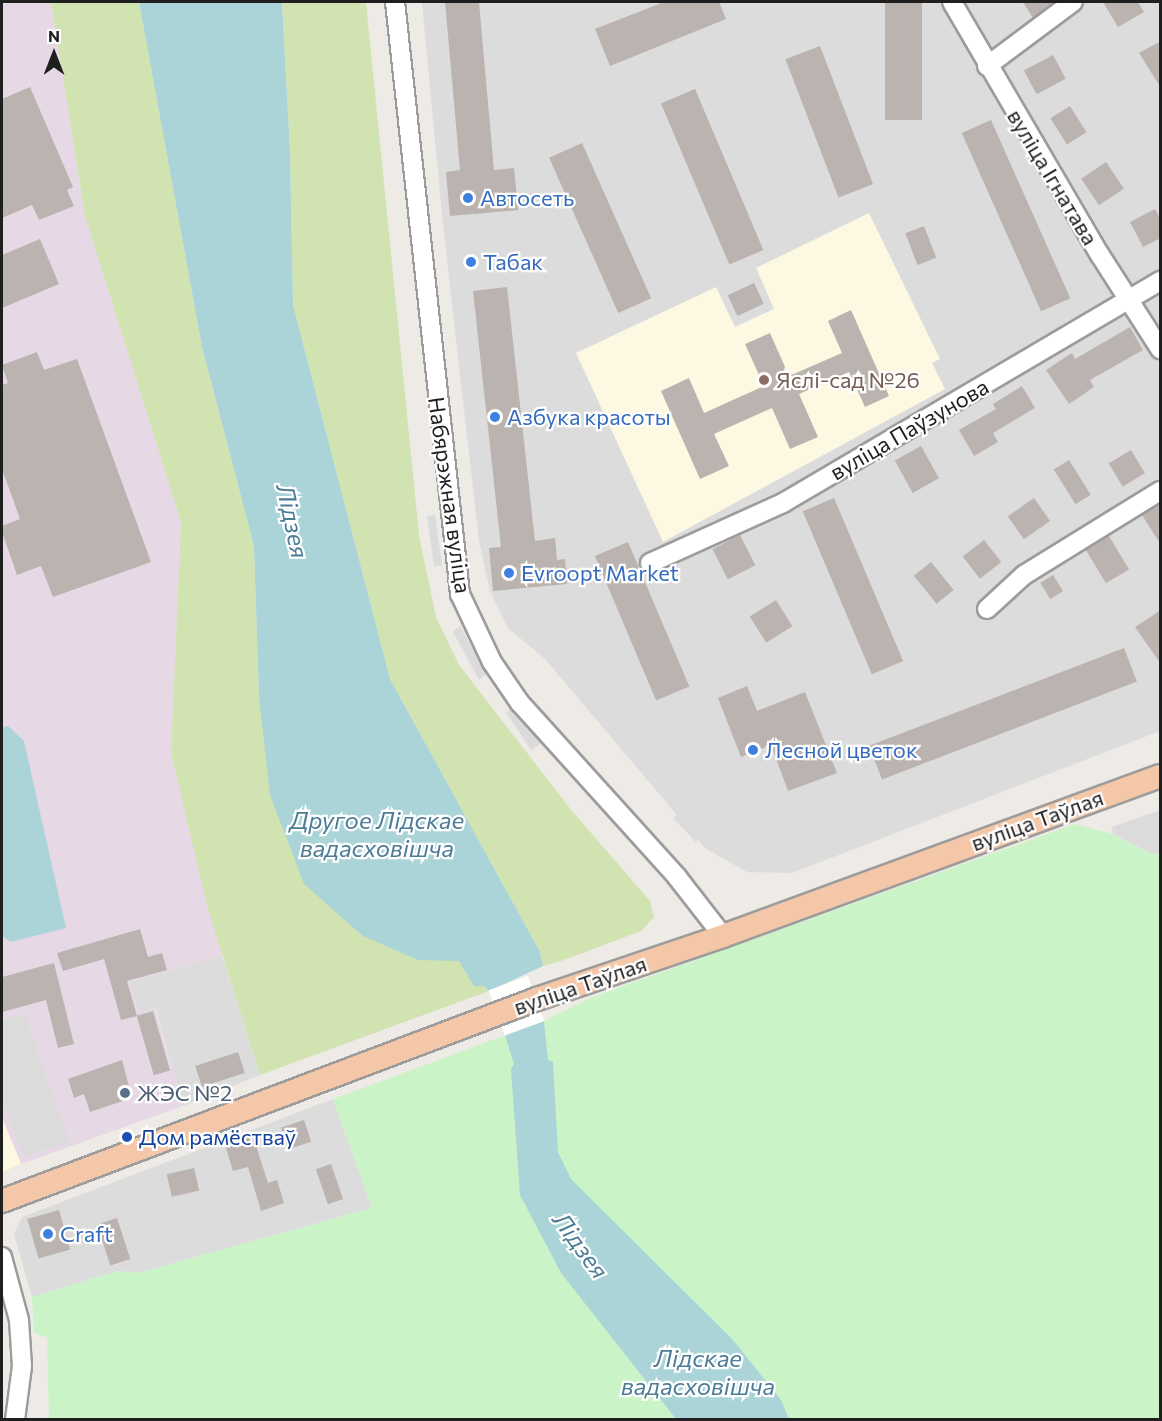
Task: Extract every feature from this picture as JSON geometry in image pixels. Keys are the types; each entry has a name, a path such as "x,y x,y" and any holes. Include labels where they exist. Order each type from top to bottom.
{"main road":[{"name":"вуліца Таўлая","path":"2,1201 537,999 723,936 1161,776"}],"street":[{"name":"Набярэжная вуліца","path":"395,2 460,594 492,662 520,703 677,877 723,936"},
{"name":"вуліца Ігнатава","path":"952,2 987,66 1161,349"},
{"path":"987,66 1073,2"},
{"name":"вуліца Паўзунова","path":"650,563 783,503 1161,280"},
{"path":"987,609 1024,575 1161,491"},
{"path":"2,1257 19,1320 22,1366 15,1419"}],"shaded area":[{"path":"2,2 51,2 85,216 181,522 171,753 222,955 129,982 139,1012 155,1009 183,1106 21,1164 2,1118"},
{"path":"422,2 1160,2 1160,731 792,873 747,872 705,848 545,659 508,628 490,591 479,541 443,225"},
{"name":"Яслі-сад №26","path":"869,213 940,359 932,363 945,389 663,542 576,353 716,287 735,327 774,309 756,268"},
{"path":"435,515 442,566 434,567 427,516"},
{"path":"568,612 570,637 528,640 517,619"},
{"path":"460,626 487,674 479,680 453,632"},
{"path":"516,706 541,743 531,750 506,713"},
{"path":"731,764 754,788 696,842 673,818"},
{"path":"1160,810 1160,852 1153,854 1113,834 1112,827"},
{"path":"222,955 260,1075 183,1106 156,1009 139,1012 129,982"},
{"path":"25,1013 69,1142 23,1157 2,1100 2,1020"},
{"path":"333,1099 372,1208 138,1273 118,1271 32,1297 14,1234 22,1217"},
{"path":"2,1118 21,1164 2,1172"}],"green space":[{"path":"51,2 139,2 202,347 254,546 259,697 418,960 459,960 474,985 484,986 489,991 260,1075 208,909 171,753 181,522 85,216"},
{"path":"282,2 366,2 419,535 436,617 459,665 572,811 650,901 654,917 641,931 561,961 543,966 540,952 390,679 293,305 290,152"},
{"path":"1075,824 1113,834 1153,854 1160,852 1160,1419 49,1419 47,1338 34,1332 32,1297 118,1271 138,1273 372,1208 333,1099 544,1021 590,998"}],"water":[{"name":"Другое Лідскае вадасховішча","path":"139,2 282,2 290,152 293,305 390,679 540,952 543,966 489,991 484,986 474,986 459,961 418,960 363,936 304,884 270,795 259,697 254,546 202,347"},
{"path":"8,726 24,741 66,928 10,942 2,935 2,727"},
{"name":"Лідскае вадасховішча","path":"544,1021 548,1060 553,1062 558,1152 571,1179 733,1340 781,1400 789,1419 676,1419 561,1273 520,1195 511,1069 514,1064 505,1035"}],"pier":[{"path":"528,976 544,1021 505,1035 489,990"}],"building":[{"path":"445,2 479,2 494,170 514,168 518,210 450,216 446,172 460,170"},
{"path":"664,2 719,2 726,19 610,66 595,29"},
{"path":"885,2 922,2 922,120 885,120"},
{"path":"1023,2 1055,2 1033,18"},
{"path":"1103,2 1138,2 1144,12 1118,27"},
{"path":"1161,41 1161,88 1139,53"},
{"path":"820,46 873,184 838,197 785,59"},
{"path":"1053,55 1066,79 1037,94 1024,70"},
{"path":"30,87 73,187 67,190 74,206 39,220 32,205 2,218 2,99"},
{"path":"695,89 763,250 729,265 661,103"},
{"path":"1070,106 1086,132 1067,144 1050,118"},
{"path":"991,120 1070,298 1041,311 962,133"},
{"path":"582,143 651,298 618,313 549,158"},
{"path":"1106,162 1124,189 1099,205 1081,179"},
{"path":"1155,209 1161,220 1161,238 1143,247 1130,222"},
{"path":"924,226 936,258 918,265 905,233"},
{"path":"40,239 59,284 2,308 2,255"},
{"path":"754,283 764,304 737,316 728,295"},
{"path":"507,287 535,541 555,538 557,560 565,559 567,584 493,591 489,548 501,547 473,291"},
{"path":"851,310 889,396 865,407 849,372 799,394 818,437 790,449 772,408 714,434 729,466 700,479 661,391 689,378 704,413 764,386 745,344 770,333 789,376 842,353 828,321"},
{"path":"1130,327 1143,350 1090,380 1094,387 1069,404 1046,370 1072,353 1075,359"},
{"path":"37,352 44,370 77,359 151,562 53,597 41,566 17,575 2,532 2,526 20,519 2,469 2,385 8,383 2,365"},
{"path":"1022,386 1035,408 993,433 998,442 974,456 959,430 996,409 993,404"},
{"path":"921,446 939,478 913,493 895,461"},
{"path":"1131,450 1145,473 1123,487 1109,463"},
{"path":"1069,460 1091,495 1075,504 1054,470"},
{"path":"834,498 903,661 872,674 803,511"},
{"path":"1034,498 1050,521 1024,539 1008,516"},
{"path":"1161,504 1161,545 1142,515"},
{"path":"740,535 755,565 728,579 712,549"},
{"path":"1109,536 1129,569 1106,583 1086,550"},
{"path":"984,540 1001,562 980,579 963,557"},
{"path":"628,542 689,687 656,701 595,556"},
{"path":"931,562 954,590 937,604 914,576"},
{"path":"1053,575 1063,591 1050,599 1040,583"},
{"path":"776,600 792,626 766,643 750,616"},
{"path":"1161,610 1161,664 1135,627"},
{"path":"1124,648 1137,682 882,779 869,746"},
{"path":"747,686 757,711 805,692 837,773 788,791 771,745 741,757 718,698"},
{"path":"140,929 148,957 162,953 167,970 127,981 137,1016 121,1020 104,959 63,971 57,953"},
{"path":"54,963 74,1044 58,1048 46,1000 2,1012 2,977"},
{"path":"153,1011 170,1071 154,1075 137,1016"},
{"path":"238,1052 245,1073 202,1087 195,1066"},
{"path":"122,1060 132,1098 90,1112 84,1094 74,1098 68,1079"},
{"path":"304,1120 311,1142 288,1149 281,1127"},
{"path":"253,1136 268,1183 277,1180 284,1203 261,1211 248,1167 233,1171 225,1145"},
{"path":"331,1164 343,1199 328,1204 316,1169"},
{"path":"194,1168 199,1190 172,1197 167,1174"},
{"path":"59,1210 70,1249 39,1259 27,1219"},
{"path":"117,1218 130,1259 110,1265 97,1224"}],"place":[{"name":"Автосеть","path":"468,198"},
{"name":"Табак","path":"471,262"},
{"name":"Яслі-сад №26","path":"764,380"},
{"name":"Азбука красоты","path":"495,417"},
{"name":"Evroopt Market","path":"509,573"},
{"name":"Лесной цветок","path":"753,750"},
{"name":"ЖЭС №2","path":"125,1093"},
{"name":"Дом рамёстваў","path":"127,1137"},
{"name":"Craft","path":"48,1234"}],"water label":[{"name":"Лідзея","path":"293,521"},
{"name":"Лідзея","path":"581,1245"}]}
